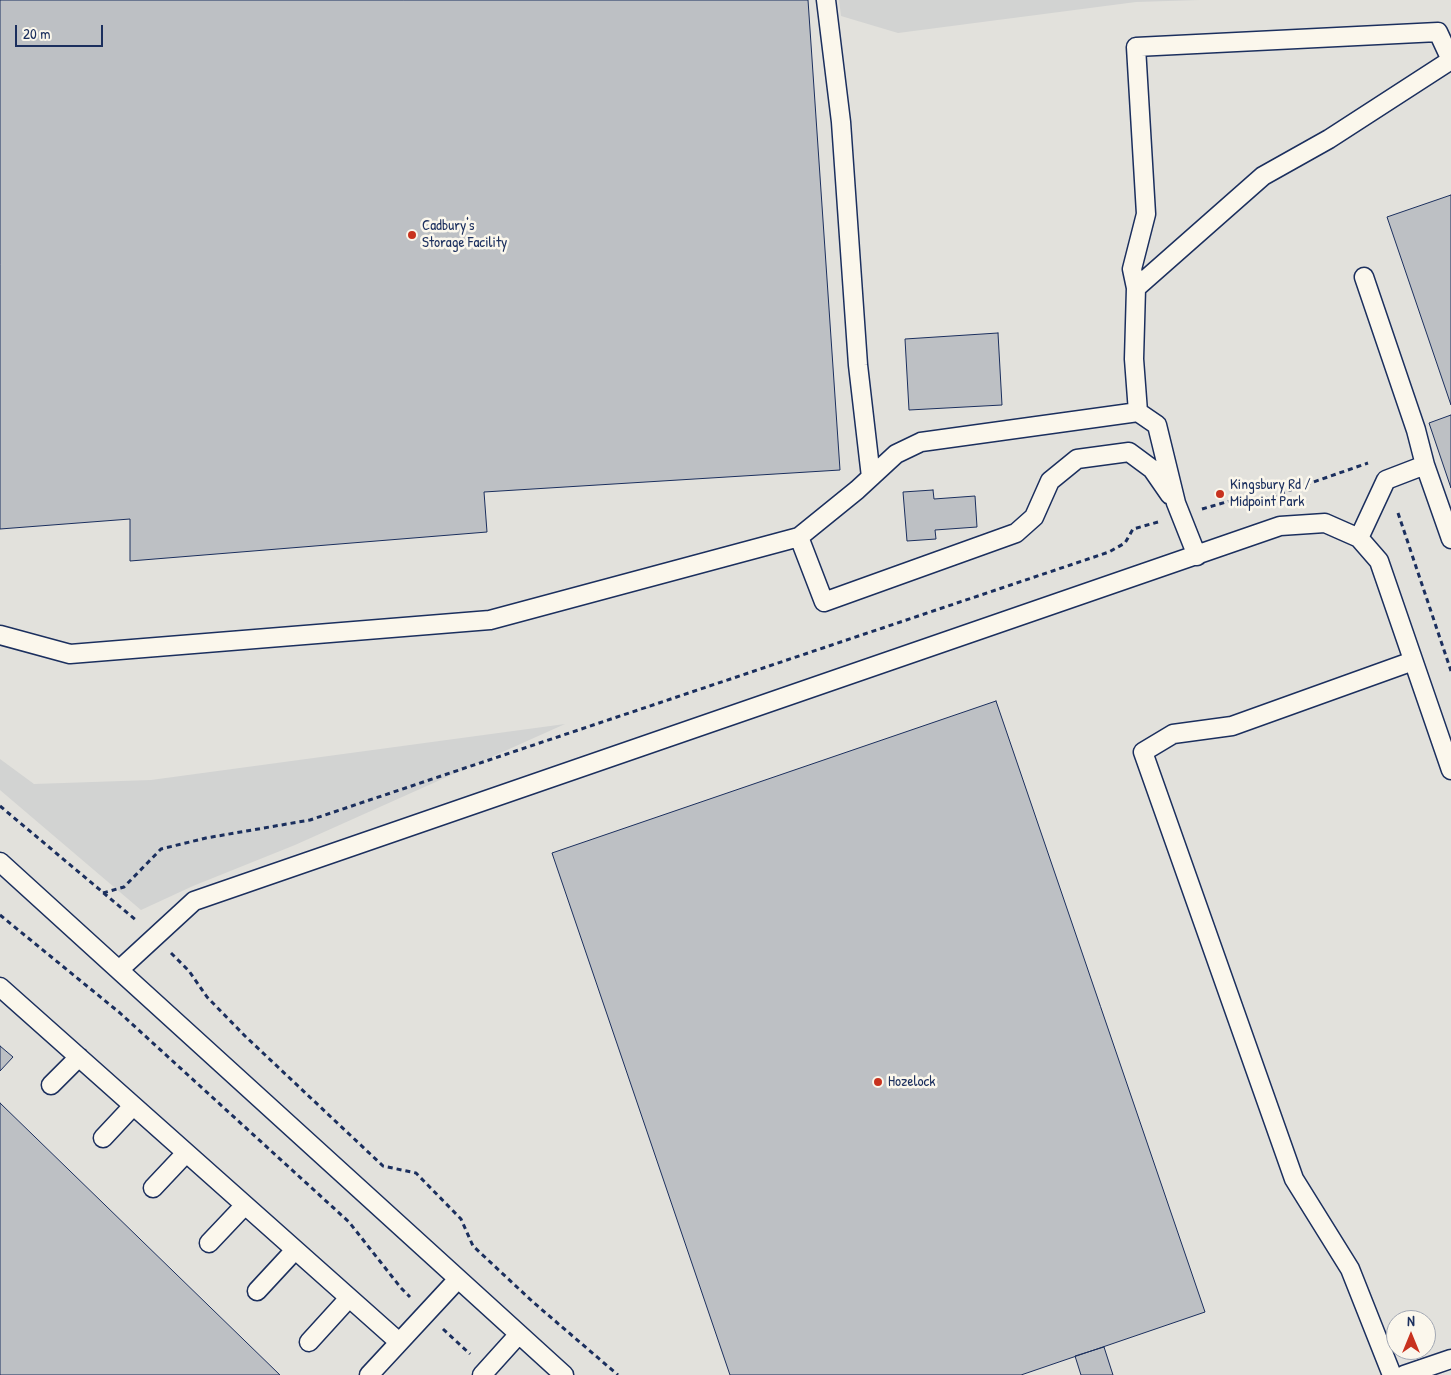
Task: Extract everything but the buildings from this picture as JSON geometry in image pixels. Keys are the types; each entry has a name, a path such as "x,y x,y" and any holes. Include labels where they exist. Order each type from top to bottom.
{"lane":[{"path":"826,0 840,122 858,366 871,477"},
{"path":"1136,288 1263,176 1329,139 1451,60 1438,32 1136,47 1146,214 1132,269 1136,288 1134,359 1138,412"},
{"path":"1364,277 1451,539"},
{"path":"0,635 70,654 490,620 800,537 896,454 921,442 1138,412 1157,425 1176,504 1197,556"},
{"path":"800,537 824,602 1016,533 1034,516 1050,481 1077,459 1129,452 1152,469 1176,504"},
{"path":"1359,538 1386,480 1425,465"},
{"path":"118,970 194,901 1280,526 1325,523 1359,538 1379,561 1451,770"},
{"path":"1392,1375 1350,1269 1294,1179 1143,752 1173,734 1232,726 1413,661"},
{"path":"0,862 564,1375"},
{"path":"0,987 399,1342"},
{"path":"51,1085 79,1057"},
{"path":"104,1138 133,1106"},
{"path":"153,1188 186,1153"},
{"path":"209,1243 245,1205"},
{"path":"257,1291 295,1250"},
{"path":"369,1375 458,1278"},
{"path":"309,1342 350,1298"},
{"path":"485,1372 519,1334"},
{"path":"1404,1375 1451,1359"}],"path":[{"path":"0,806 136,920 189,971 207,997 245,1036 383,1166 416,1174 461,1218 473,1246 532,1302 618,1375"},
{"path":"0,915 120,1013 349,1222 401,1288 485,1372"}],"shaded area":[{"path":"0,0 1451,0 1451,1375 0,1375"},
{"path":"839,0 1200,0 1136,2 898,33 841,16"},
{"path":"565,724 295,845 193,886 141,910 0,790 0,759 34,784 151,780"}],"place":[{"name":"Cadbury's Storage Facility","path":"412,235"},
{"name":"Kingsbury Rd / Midpoint Park","path":"1220,494"},
{"name":"Hozelock","path":"878,1082"}]}
